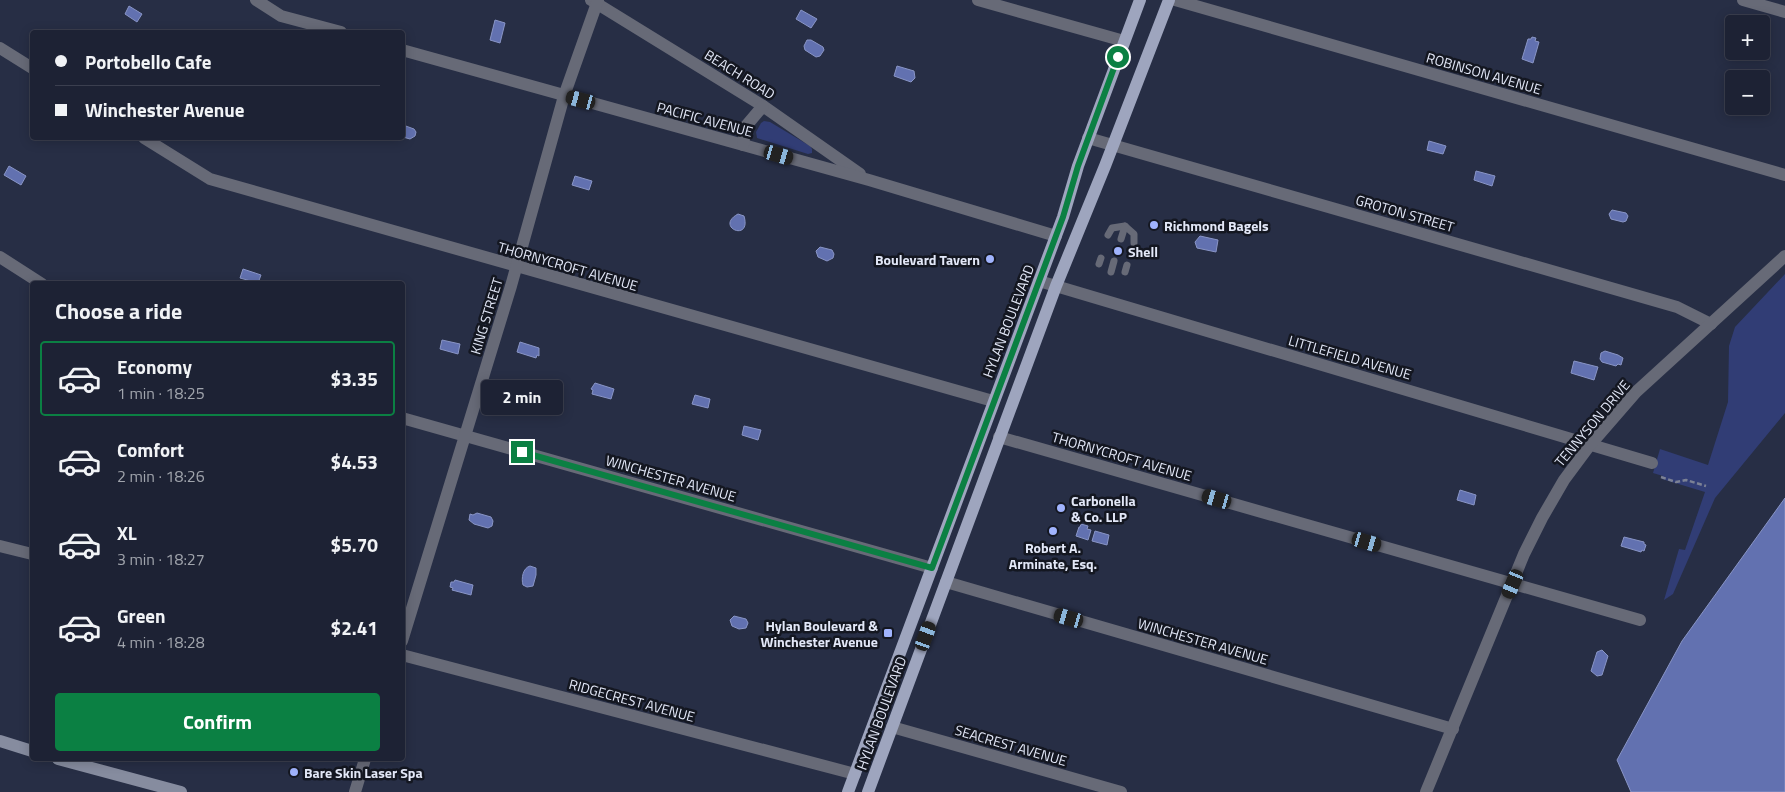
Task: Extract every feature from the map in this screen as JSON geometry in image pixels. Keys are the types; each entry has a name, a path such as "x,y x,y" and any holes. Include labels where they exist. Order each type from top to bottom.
{"main road":[{"name":"HYLAN BOULEVARD","path":"848,792 1056,236 1088,138 1140,0"},
{"name":"HYLAN BOULEVARD","path":"868,792 1056,286 1169,0"},
{"path":"0,741 30,750"},
{"path":"81,762 181,792"}],"street":[{"path":"256,0 281,16 334,30"},
{"path":"978,0 1124,41"},
{"name":"ROBINSON AVENUE","path":"1175,0 1785,175"},
{"path":"1743,0 1785,12"},
{"name":"KING STREET","path":"405,631 517,267 564,96 595,1"},
{"name":"BEACH ROAD","path":"595,1 763,106 869,180"},
{"path":"0,48 30,67"},
{"name":"PACIFIC AVENUE","path":"405,51 869,180 1056,236"},
{"path":"743,145 746,126 763,106"},
{"name":"GROTON STREET","path":"1088,138 1677,307 1711,324"},
{"name":"THORNYCROFT AVENUE","path":"147,140 210,179 993,401"},
{"name":"TENNYSON DRIVE","path":"1426,792 1524,554 1564,480 1590,445 1636,392 1785,256"},
{"path":"0,257 37,281"},
{"name":"LITTLEFIELD AVENUE","path":"1039,281 1533,426 1652,463"},
{"name":"WINCHESTER AVENUE","path":"405,419 932,568"},
{"name":"THORNYCROFT AVENUE","path":"999,437 1640,620"},
{"path":"0,546 30,554"},
{"name":"WINCHESTER AVENUE","path":"946,582 1453,729"},
{"name":"RIDGECREST AVENUE","path":"405,656 855,774"},
{"name":"SEACREST AVENUE","path":"892,727 1121,792"},
{"path":"355,792 364,761"}],"lane":[{"path":"1108,236 1112,228 1126,226"},
{"path":"1121,239 1126,226"},
{"path":"1126,226 1134,234 1134,243"},
{"path":"1111,272 1114,261"}],"path":[{"path":"1661,477 1676,482 1683,480 1706,486"}],"shaded area":[{"path":"129,6 142,14 137,22 125,14"},
{"path":"801,10 817,19 811,28 796,19"},
{"path":"495,20 505,23 500,43 490,40"},
{"path":"1536,38 1535,41 1539,42 1533,63 1522,59 1528,39"},
{"path":"807,40 811,40 823,47 824,50 820,56 816,57 805,50 804,46"},
{"path":"897,66 914,71 915,78 911,82 894,76"},
{"path":"764,121 770,122 810,146 812,153 808,154 757,138 756,132"},
{"path":"405,126 414,129 416,132 415,136 410,139 405,138"},
{"path":"1429,141 1446,146 1443,154 1427,150"},
{"path":"9,166 26,176 21,185 4,175"},
{"path":"1476,171 1495,176 1492,186 1474,180"},
{"path":"575,176 592,181 589,190 572,185"},
{"path":"1612,210 1626,213 1628,216 1626,221 1611,219 1609,214"},
{"path":"738,214 744,216 745,224 743,229 739,231 731,227 730,224 732,219"},
{"path":"1200,236 1218,240 1216,252 1197,248 1195,242"},
{"path":"820,247 832,250 833,258 827,261 818,257 816,251"},
{"path":"243,269 261,275 259,281 240,278"},
{"path":"1785,274 1785,413 1715,498 1673,594 1664,600 1679,549 1685,550 1705,492 1662,479 1663,476 1653,473 1660,449 1708,465 1728,402 1729,346 1735,327"},
{"path":"442,340 460,344 458,354 440,349"},
{"path":"520,342 539,348 539,356 537,355 536,358 517,352"},
{"path":"1605,351 1623,358 1621,365 1618,364 1616,366 1602,362 1600,359 1601,353"},
{"path":"1574,361 1598,367 1594,380 1571,373"},
{"path":"595,383 614,389 611,399 592,394 593,390 591,389"},
{"path":"695,395 710,399 708,408 692,404"},
{"path":"744,426 761,430 758,440 742,435"},
{"path":"1460,490 1476,495 1474,505 1457,500"},
{"path":"1785,498 1785,792 1631,792 1617,760 1682,641"},
{"path":"477,513 491,517 493,521 492,526 488,528 474,524 469,520 470,514"},
{"path":"1081,524 1088,526 1087,529 1091,530 1088,540 1076,536"},
{"path":"1095,531 1109,535 1107,545 1092,541"},
{"path":"1624,537 1644,542 1646,545 1644,551 1642,550 1641,552 1621,546"},
{"path":"530,566 536,568 536,575 533,586 527,587 523,585 522,576 524,571"},
{"path":"455,580 473,585 471,595 452,590 453,588 450,587 451,582"},
{"path":"734,616 746,619 748,623 746,628 739,629 732,626 730,620"},
{"path":"1602,650 1608,656 1602,675 1597,676 1591,671 1597,652"}],"place":[{"name":"Richmond Bagels","path":"1154,225"},
{"name":"Shell","path":"1118,251"},
{"name":"Boulevard Tavern","path":"990,259"},
{"name":"Carbonella & Co. LLP","path":"1061,508"},
{"name":"Robert A. Arminate, Esq.","path":"1053,531"},
{"name":"Hylan Boulevard & Winchester Avenue","path":"888,633"},
{"name":"Bare Skin Laser Spa","path":"294,772"}],"route":[{"path":"522,452 932,568 1063,217 1078,166 1118,57"}]}
